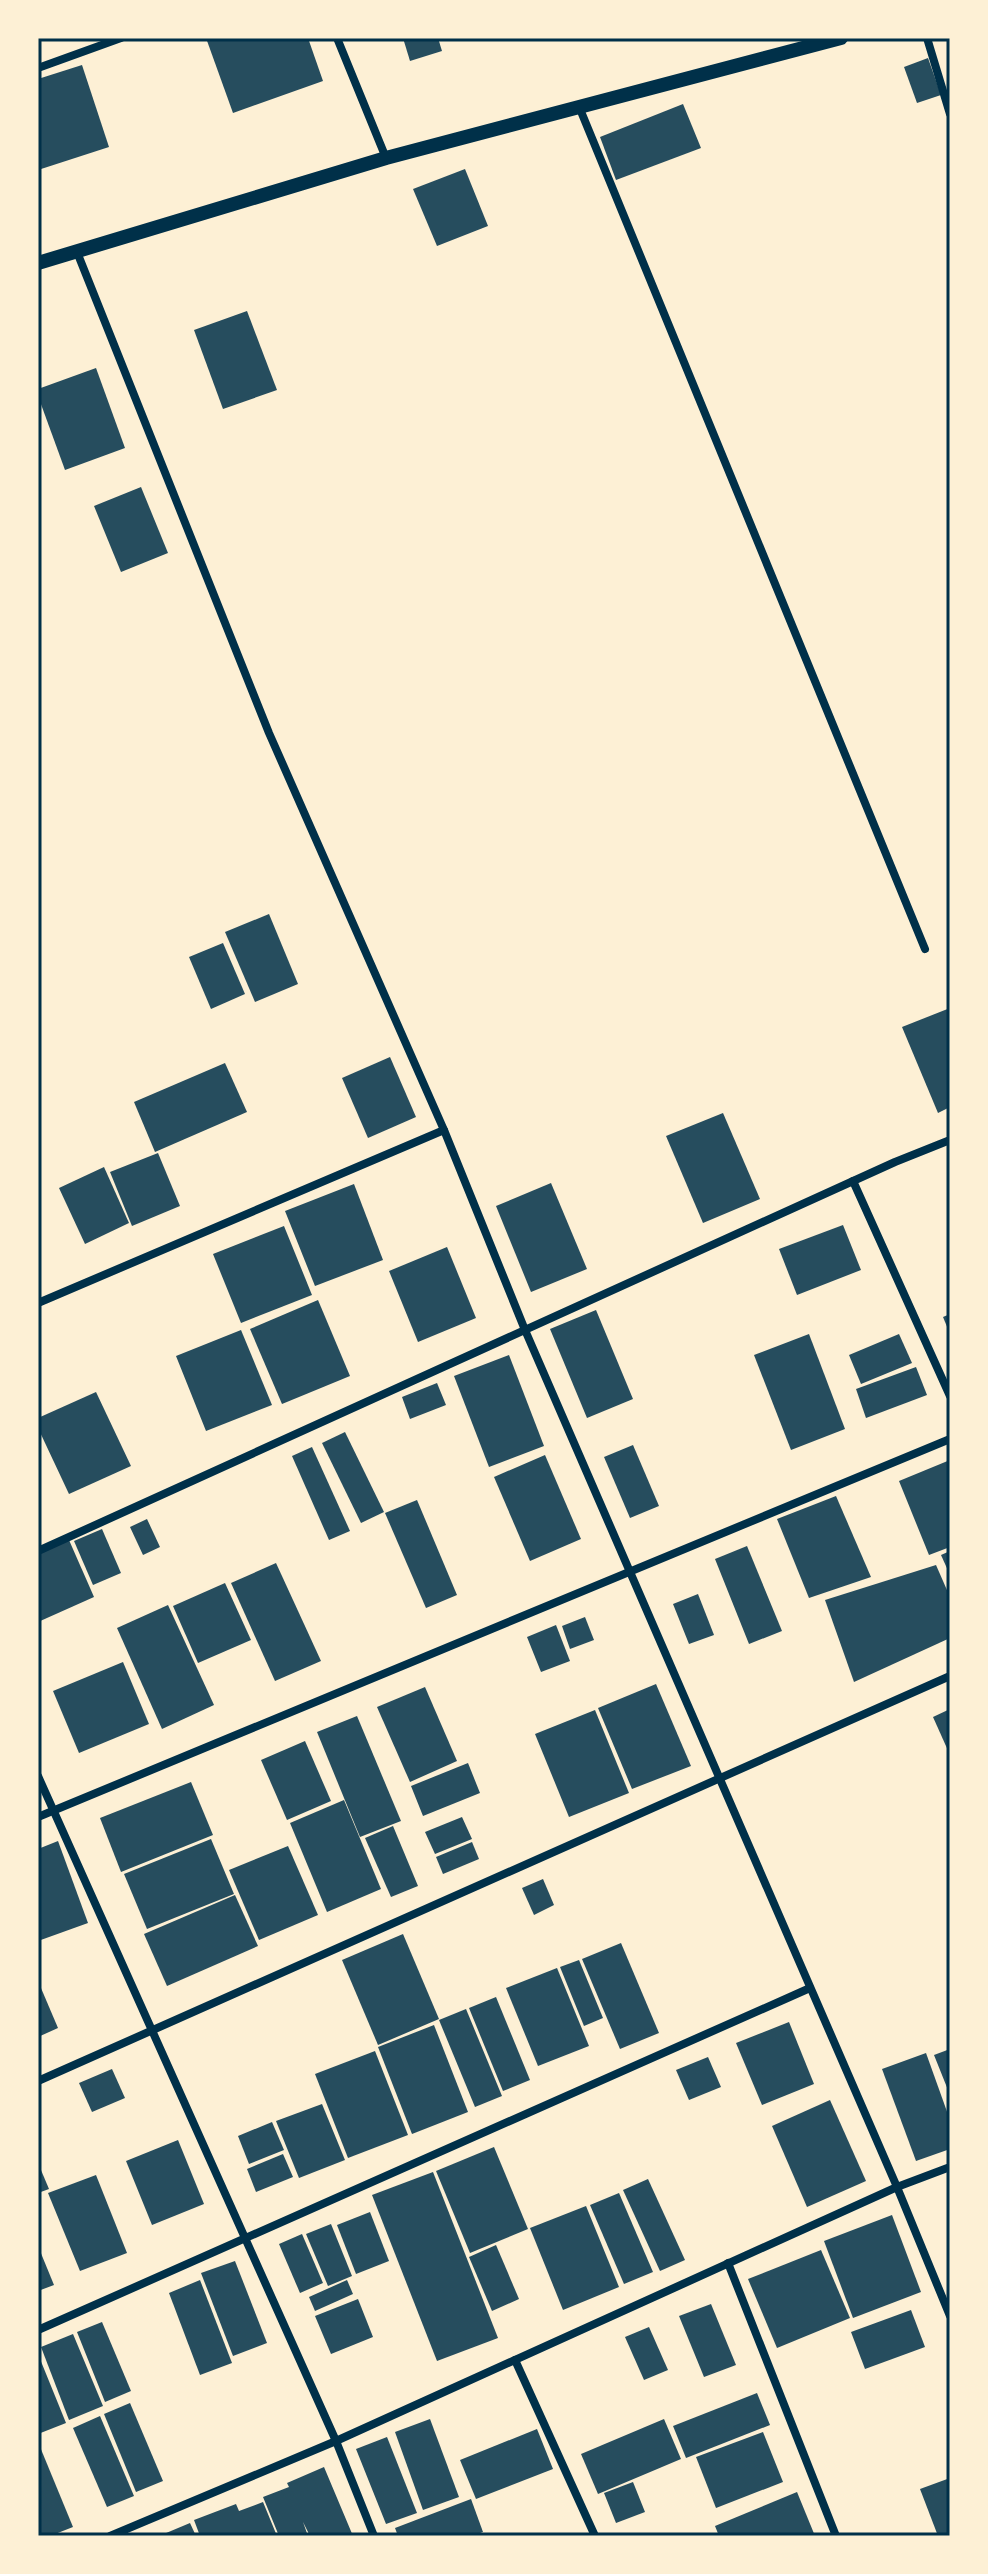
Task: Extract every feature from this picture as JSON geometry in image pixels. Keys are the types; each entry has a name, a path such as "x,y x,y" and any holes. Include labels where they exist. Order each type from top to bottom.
{"street":[{"path":"38,68 121,38"},
{"path":"337,38 386,158"},
{"path":"38,263 386,158 841,38"},
{"path":"927,38 950,114"},
{"path":"580,109 925,949"},
{"path":"77,252 269,733 444,1130 525,1330 950,2316"},
{"path":"38,1303 444,1130"},
{"path":"38,1551 853,1181 950,1140"},
{"path":"853,1181 950,1396"},
{"path":"38,1817 950,1439"},
{"path":"38,2081 950,1676"},
{"path":"38,1776 336,2441 374,2536"},
{"path":"38,2330 810,1988"},
{"path":"110,2536 336,2441 897,2187 950,2167"},
{"path":"728,2263 836,2536"},
{"path":"515,2360 595,2536"}],"building":[{"path":"206,38 308,38 323,81 233,113"},
{"path":"403,38 438,38 442,51 410,61"},
{"path":"928,58 941,95 917,103 904,67"},
{"path":"82,65 109,147 38,170 38,79"},
{"path":"683,104 701,148 616,180 600,137"},
{"path":"465,169 488,226 437,246 413,189"},
{"path":"247,311 277,390 223,409 194,330"},
{"path":"96,368 125,448 65,470 38,389"},
{"path":"141,487 168,553 121,572 94,506"},
{"path":"269,914 298,984 255,1002 225,932"},
{"path":"223,943 245,994 211,1009 189,957"},
{"path":"950,1008 950,1107 938,1113 902,1027"},
{"path":"390,1057 416,1117 368,1138 342,1078"},
{"path":"225,1063 247,1112 155,1152 134,1102"},
{"path":"723,1113 760,1199 703,1223 666,1136"},
{"path":"158,1153 180,1206 132,1226 110,1172"},
{"path":"104,1167 129,1223 85,1244 59,1188"},
{"path":"551,1183 587,1269 531,1292 496,1206"},
{"path":"354,1184 383,1260 315,1286 285,1211"},
{"path":"843,1225 861,1270 797,1295 779,1249"},
{"path":"284,1226 312,1295 241,1323 213,1254"},
{"path":"447,1247 476,1318 418,1342 389,1271"},
{"path":"318,1300 350,1376 282,1404 250,1329"},
{"path":"596,1310 633,1399 587,1418 550,1329"},
{"path":"950,1314 950,1334 943,1317"},
{"path":"241,1330 272,1405 206,1431 176,1356"},
{"path":"809,1334 845,1429 791,1450 754,1355"},
{"path":"899,1334 912,1363 861,1384 849,1355"},
{"path":"509,1355 544,1446 489,1467 454,1376"},
{"path":"916,1367 927,1395 866,1418 856,1389"},
{"path":"437,1383 446,1405 410,1419 402,1397"},
{"path":"96,1392 131,1466 69,1494 38,1428 38,1418"},
{"path":"345,1432 384,1512 361,1523 322,1443"},
{"path":"633,1445 659,1506 630,1518 604,1457"},
{"path":"312,1447 350,1531 329,1540 292,1456"},
{"path":"545,1455 581,1539 530,1561 494,1477"},
{"path":"950,1460 950,1547 929,1555 899,1481"},
{"path":"836,1496 871,1577 809,1598 777,1519"},
{"path":"417,1500 457,1595 426,1608 385,1513"},
{"path":"147,1519 160,1547 143,1555 130,1527"},
{"path":"102,1529 121,1573 93,1585 74,1541"},
{"path":"69,1540 94,1597 38,1622 38,1554"},
{"path":"747,1546 782,1631 749,1644 715,1559"},
{"path":"950,1551 950,1575 941,1555"},
{"path":"276,1563 321,1661 275,1681 231,1583"},
{"path":"936,1565 950,1597 950,1638 854,1682 825,1600"},
{"path":"225,1583 251,1640 198,1663 173,1606"},
{"path":"698,1594 714,1635 689,1644 673,1604"},
{"path":"168,1605 214,1705 162,1729 117,1628"},
{"path":"585,1617 594,1640 570,1649 562,1626"},
{"path":"556,1625 570,1661 541,1672 527,1637"},
{"path":"123,1662 149,1724 79,1753 53,1691"},
{"path":"656,1684 691,1766 632,1789 598,1708"},
{"path":"425,1687 457,1761 410,1782 377,1707"},
{"path":"950,1709 950,1755 933,1717"},
{"path":"595,1710 629,1793 569,1817 535,1734"},
{"path":"357,1716 401,1821 360,1837 317,1732"},
{"path":"305,1741 331,1801 287,1820 261,1760"},
{"path":"468,1763 480,1793 423,1816 411,1786"},
{"path":"191,1782 213,1835 121,1872 100,1818"},
{"path":"344,1800 381,1889 327,1912 290,1823"},
{"path":"462,1817 472,1839 435,1854 425,1832"},
{"path":"393,1826 418,1886 391,1897 365,1838"},
{"path":"211,1839 234,1894 147,1929 124,1874"},
{"path":"58,1841 88,1923 38,1941 38,1849"},
{"path":"472,1842 479,1859 443,1874 436,1857"},
{"path":"288,1846 318,1915 259,1940 229,1870"},
{"path":"543,1879 554,1905 534,1915 522,1888"},
{"path":"235,1895 258,1946 167,1986 144,1934"},
{"path":"403,1934 439,2019 378,2045 342,1960"},
{"path":"621,1943 659,2033 620,2049 582,1959"},
{"path":"579,1960 603,2018 584,2026 560,1967"},
{"path":"557,1968 589,2046 538,2066 506,1988"},
{"path":"38,1981 58,2028 38,2037"},
{"path":"496,1997 530,2080 503,2091 469,2008"},
{"path":"466,2009 502,2096 475,2107 439,2020"},
{"path":"789,2022 814,2084 762,2105 736,2043"},
{"path":"434,2025 468,2112 412,2134 378,2047"},
{"path":"950,2049 950,2095 934,2055"},
{"path":"375,2051 408,2135 348,2158 315,2074"},
{"path":"926,2053 950,2120 950,2149 916,2161 882,2069"},
{"path":"708,2057 721,2087 689,2100 676,2070"},
{"path":"112,2069 125,2098 92,2112 79,2083"},
{"path":"830,2100 866,2181 807,2207 772,2126"},
{"path":"322,2104 345,2160 299,2178 276,2121"},
{"path":"272,2122 284,2150 249,2164 238,2136"},
{"path":"178,2140 204,2204 152,2225 126,2161"},
{"path":"494,2147 528,2229 470,2253 436,2171"},
{"path":"283,2154 293,2177 256,2192 247,2169"},
{"path":"38,2163 49,2189 38,2193"},
{"path":"433,2172 498,2338 437,2361 372,2195"},
{"path":"96,2175 127,2253 80,2271 48,2193"},
{"path":"648,2179 685,2260 660,2271 623,2190"},
{"path":"619,2193 653,2272 624,2284 590,2205"},
{"path":"586,2206 619,2287 563,2310 530,2228"},
{"path":"370,2212 389,2261 356,2274 337,2225"},
{"path":"892,2215 921,2292 853,2318 824,2241"},
{"path":"331,2224 352,2276 328,2286 306,2234"},
{"path":"302,2234 323,2283 300,2293 279,2244"},
{"path":"496,2245 519,2299 492,2311 469,2257"},
{"path":"38,2246 54,2285 38,2291"},
{"path":"821,2250 850,2318 777,2348 748,2279"},
{"path":"235,2261 267,2343 233,2356 201,2273"},
{"path":"200,2280 232,2363 200,2375 169,2293"},
{"path":"347,2280 353,2294 315,2311 309,2297"},
{"path":"358,2299 373,2337 331,2354 315,2316"},
{"path":"711,2304 736,2365 704,2377 679,2316"},
{"path":"911,2310 925,2347 865,2369 851,2332"},
{"path":"102,2322 131,2391 105,2402 77,2332"},
{"path":"649,2327 668,2370 644,2380 625,2337"},
{"path":"73,2334 103,2406 69,2420 41,2347"},
{"path":"38,2354 66,2423 38,2434"},
{"path":"757,2393 770,2425 686,2458 673,2426"},
{"path":"130,2403 163,2481 136,2492 104,2414"},
{"path":"100,2416 134,2496 107,2507 73,2428"},
{"path":"430,2419 459,2497 423,2510 395,2432"},
{"path":"664,2419 681,2459 598,2494 581,2454"},
{"path":"537,2429 553,2469 476,2499 460,2460"},
{"path":"763,2432 783,2482 716,2508 696,2457"},
{"path":"387,2437 417,2513 386,2524 356,2449"},
{"path":"38,2442 73,2527 50,2536 38,2536"},
{"path":"324,2467 353,2536 310,2536 303,2522 308,2536 279,2536 263,2497 289,2487 287,2483"},
{"path":"950,2478 950,2533 938,2536 920,2489"},
{"path":"633,2482 645,2512 616,2523 604,2493"},
{"path":"797,2492 815,2536 719,2536 715,2526"},
{"path":"471,2499 483,2532 472,2536 398,2536 395,2528"},
{"path":"263,2502 277,2536 200,2536 194,2520 236,2504 239,2511"},
{"path":"190,2523 196,2536 159,2536"}]}
